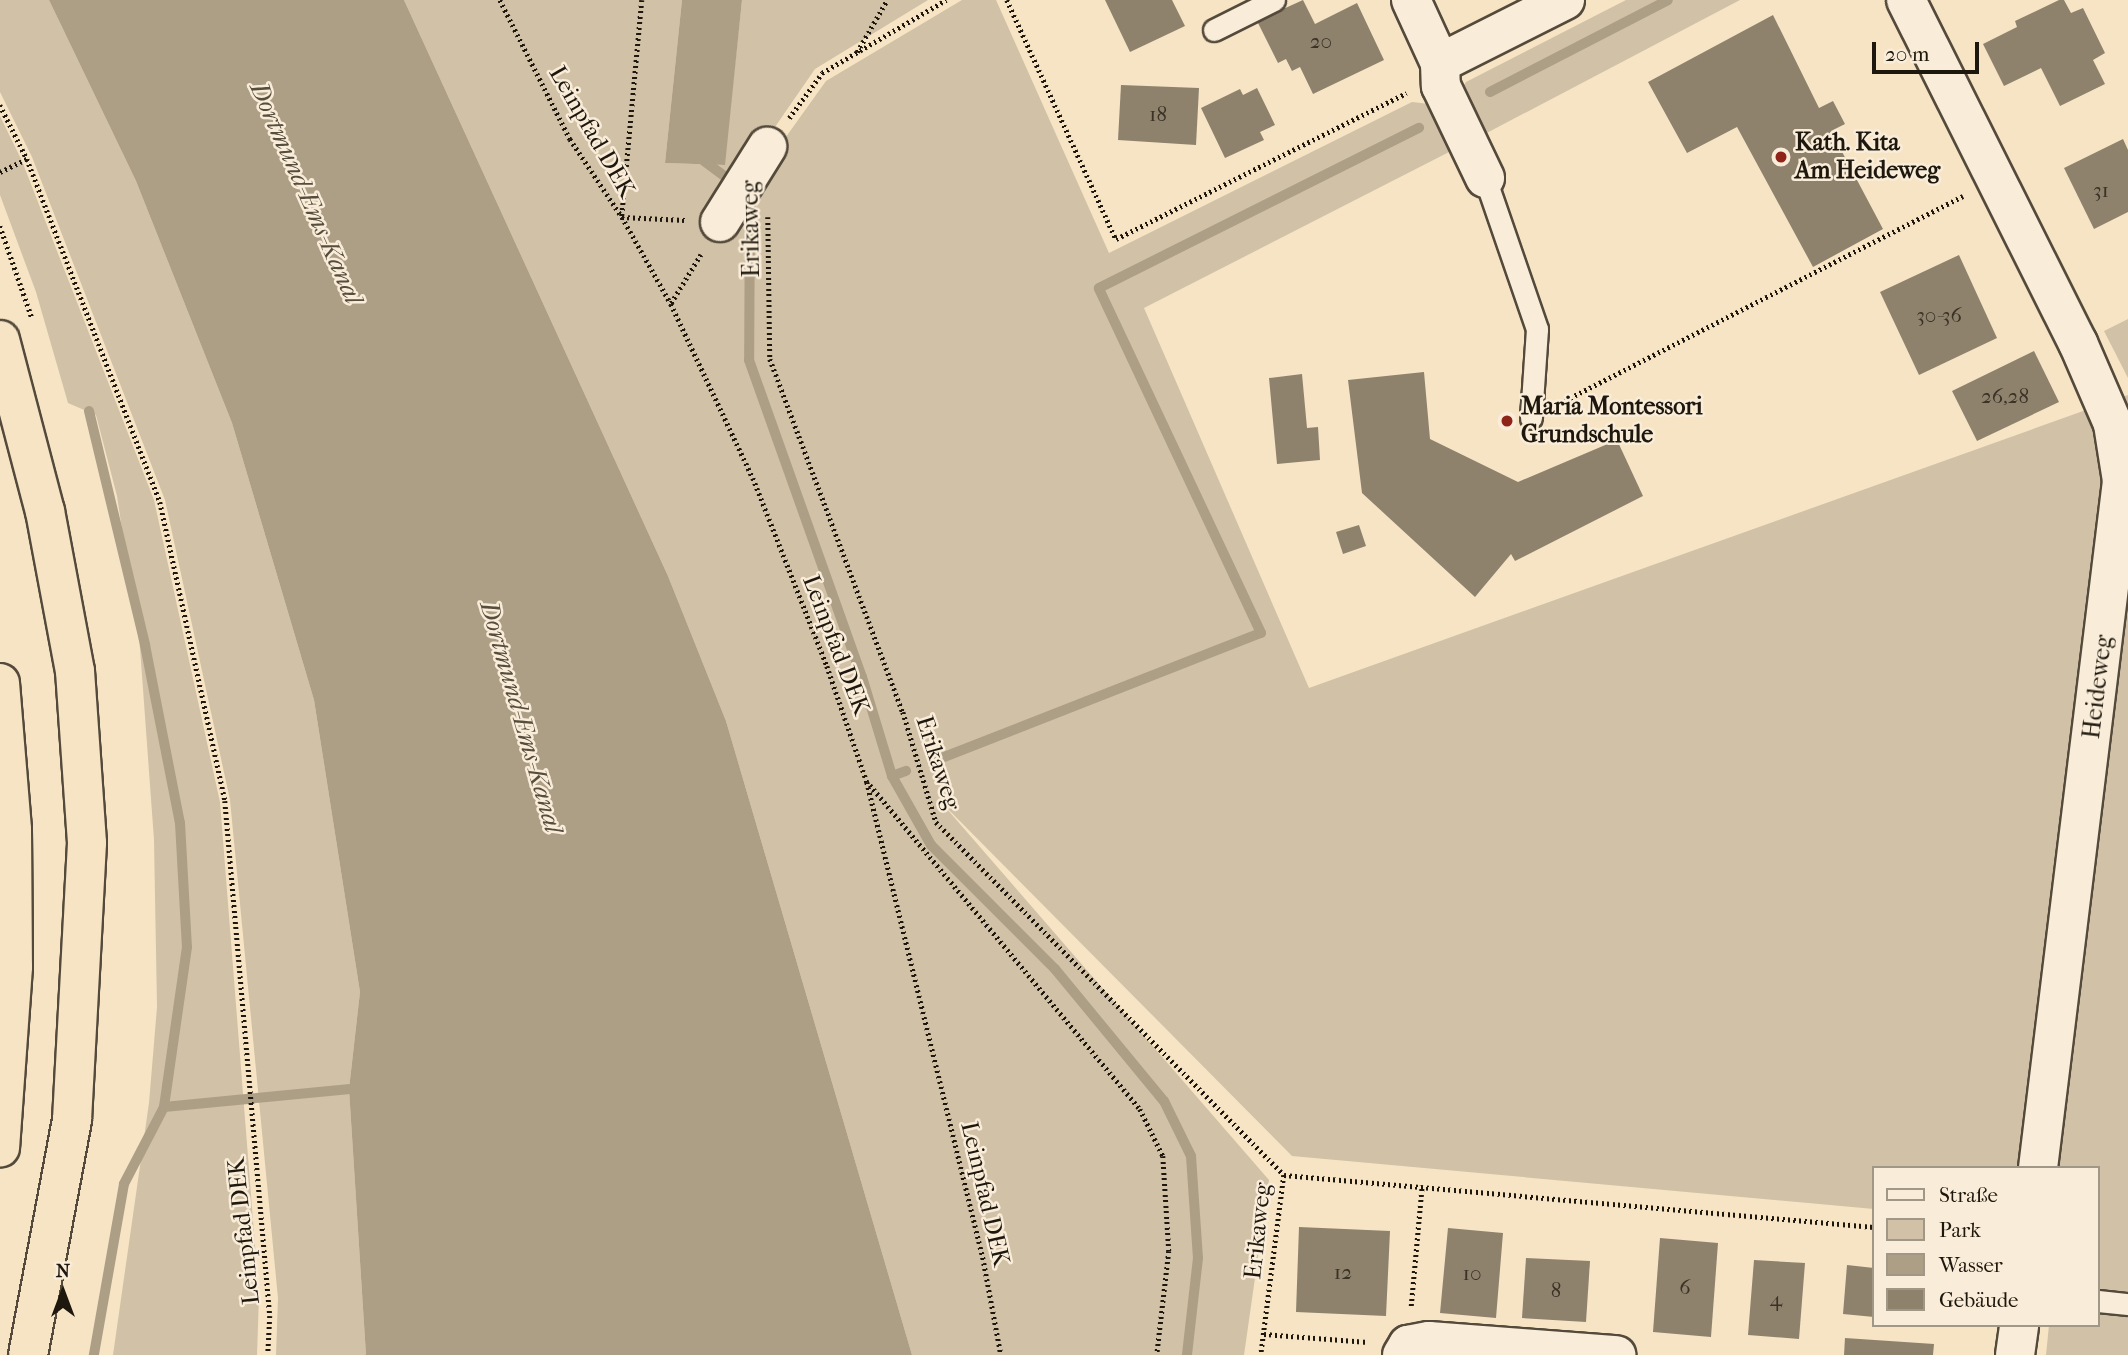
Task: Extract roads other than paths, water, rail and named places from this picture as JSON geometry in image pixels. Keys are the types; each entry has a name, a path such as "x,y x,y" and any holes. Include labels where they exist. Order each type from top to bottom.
{"highway":[{"path":"0,340 45,511 75,671 87,843 72,1120 28,1355"},
{"path":"0,683 12,830 13,940 0,1148"}],"street":[{"path":"1410,0 1440,63 1441,86 1485,178"},
{"path":"1440,63 1565,0"},
{"name":"Heideweg","path":"1906,0 2078,343 2113,425 2122,481 2038,1166"},
{"path":"720,222 767,148"},
{"path":"2015,1355 2019,1327"},
{"path":"1405,1350 1429,1341 1616,1355"}],"lane":[{"path":"1214,30 1274,0"},
{"path":"1485,178 1537,329 1531,418"},
{"path":"2100,1301 2128,1304"}],"water":[{"name":"Dortmund-Ems-Kanal","path":"49,0 404,0 668,576 726,721 912,1355 366,1355 349,1089 360,992 314,700 232,423 136,181"},
{"path":"682,0 742,0 725,165 665,163"}],"waterway":[{"path":"1490,92 1668,0"},
{"path":"934,761 1261,633 1099,288 1419,128"},
{"path":"700,158 735,184"},
{"path":"750,196 749,360 862,677 892,776 931,845 1055,969 1164,1101 1191,1156 1198,1258 1187,1355"},
{"path":"89,411 145,645 180,823 187,947 164,1107 124,1184 94,1355"},
{"path":"892,776 906,771"},
{"path":"164,1107 363,1088"}],"place":[{"name":"Kath. Kita Am Heideweg","path":"1781,157"},
{"name":"Maria Montessori Grundschule","path":"1507,421"}]}
